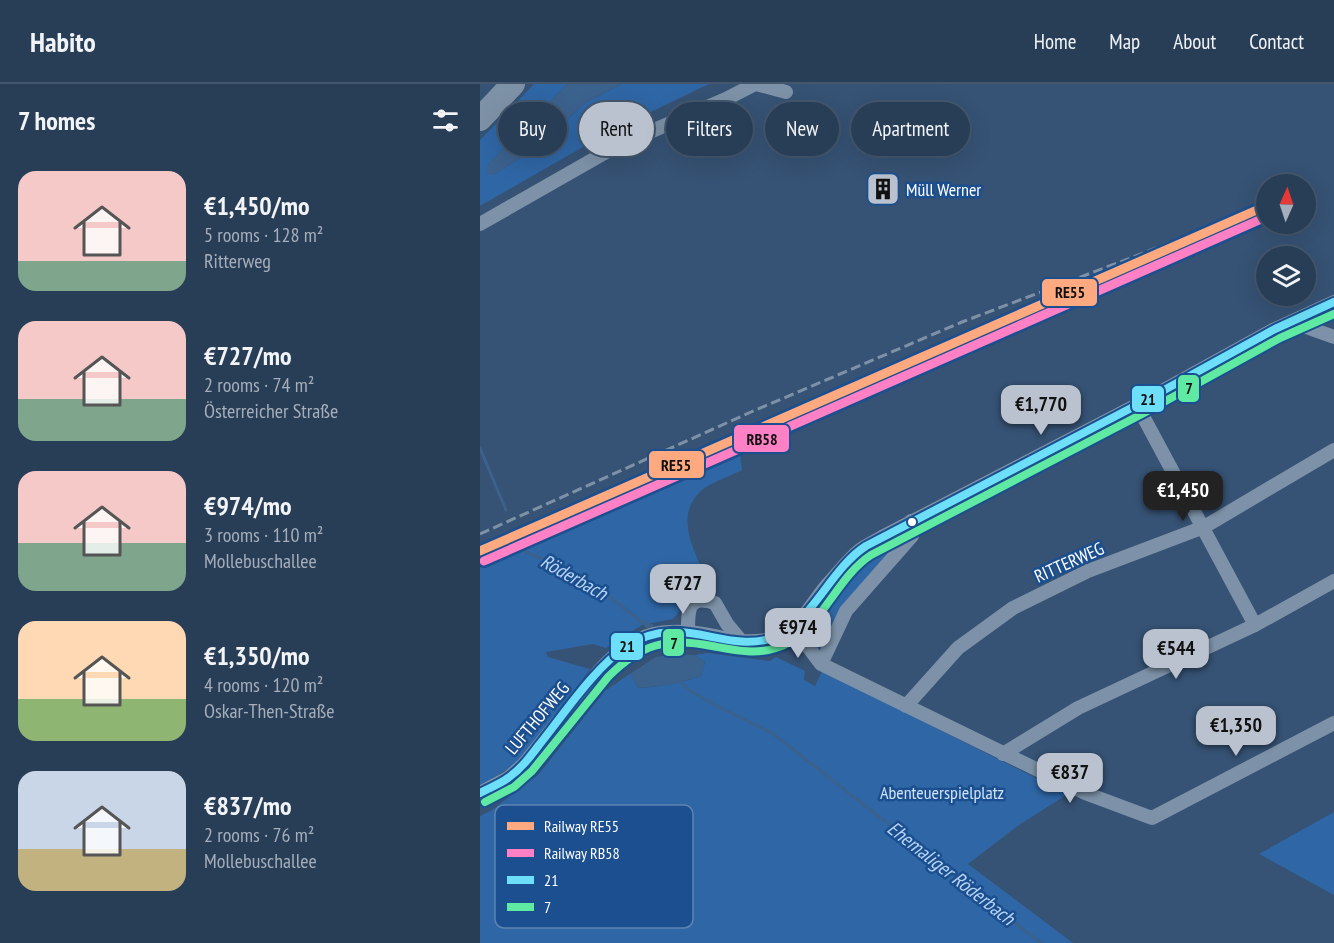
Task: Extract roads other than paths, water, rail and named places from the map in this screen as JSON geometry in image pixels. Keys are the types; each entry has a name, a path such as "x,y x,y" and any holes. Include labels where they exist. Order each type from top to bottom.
{"highway":[{"path":"480,119 513,84"}],"street":[{"path":"480,224 615,147 756,84 785,88"},
{"path":"1334,302 1275,329 1137,405 911,521 859,551 828,584 794,627 821,663 1085,793 1152,818 1334,723"},
{"path":"1292,322 1334,337"},
{"path":"1137,405 1255,625"},
{"name":"RITTERWEG","path":"906,706 958,648 1013,608 1088,571 1203,527 1334,450"},
{"path":"821,663 846,611 912,536 911,521"},
{"path":"1003,754 1078,708 1255,625 1334,581"},
{"path":"688,631 688,609 694,602 703,600 715,603 727,624 742,642"},
{"name":"LUFTHOFWEG","path":"480,793 508,778 536,753 613,656 632,642 666,631 688,631 742,642 757,642 776,638 794,627"}],"waterway":[{"name":"Röderbach","path":"480,448 506,510"},
{"name":"Röderbach","path":"526,552 557,565 575,583 605,593 648,627"},
{"name":"Röderbach","path":"643,621 652,626"},
{"path":"524,773 538,763 614,666 655,644 654,642"},
{"name":"Ehemaliger Röderbach","path":"680,681 689,690 715,705 772,733 1041,943"},
{"path":"480,801 504,787"}],"railway":[{"path":"480,534 751,412 962,322 1256,208"},
{"path":"1168,253 1256,218"},
{"path":"1073,288 1140,264"}],"rail line":[{"name":"RE55","path":"480,551 1256,210"},
{"name":"RB58","path":"484,561 1256,221"}],"place":[{"name":"Müll Werner","path":"883,189"}],"park label":[{"name":"Abenteuerspielplatz","path":"942,792"}]}
